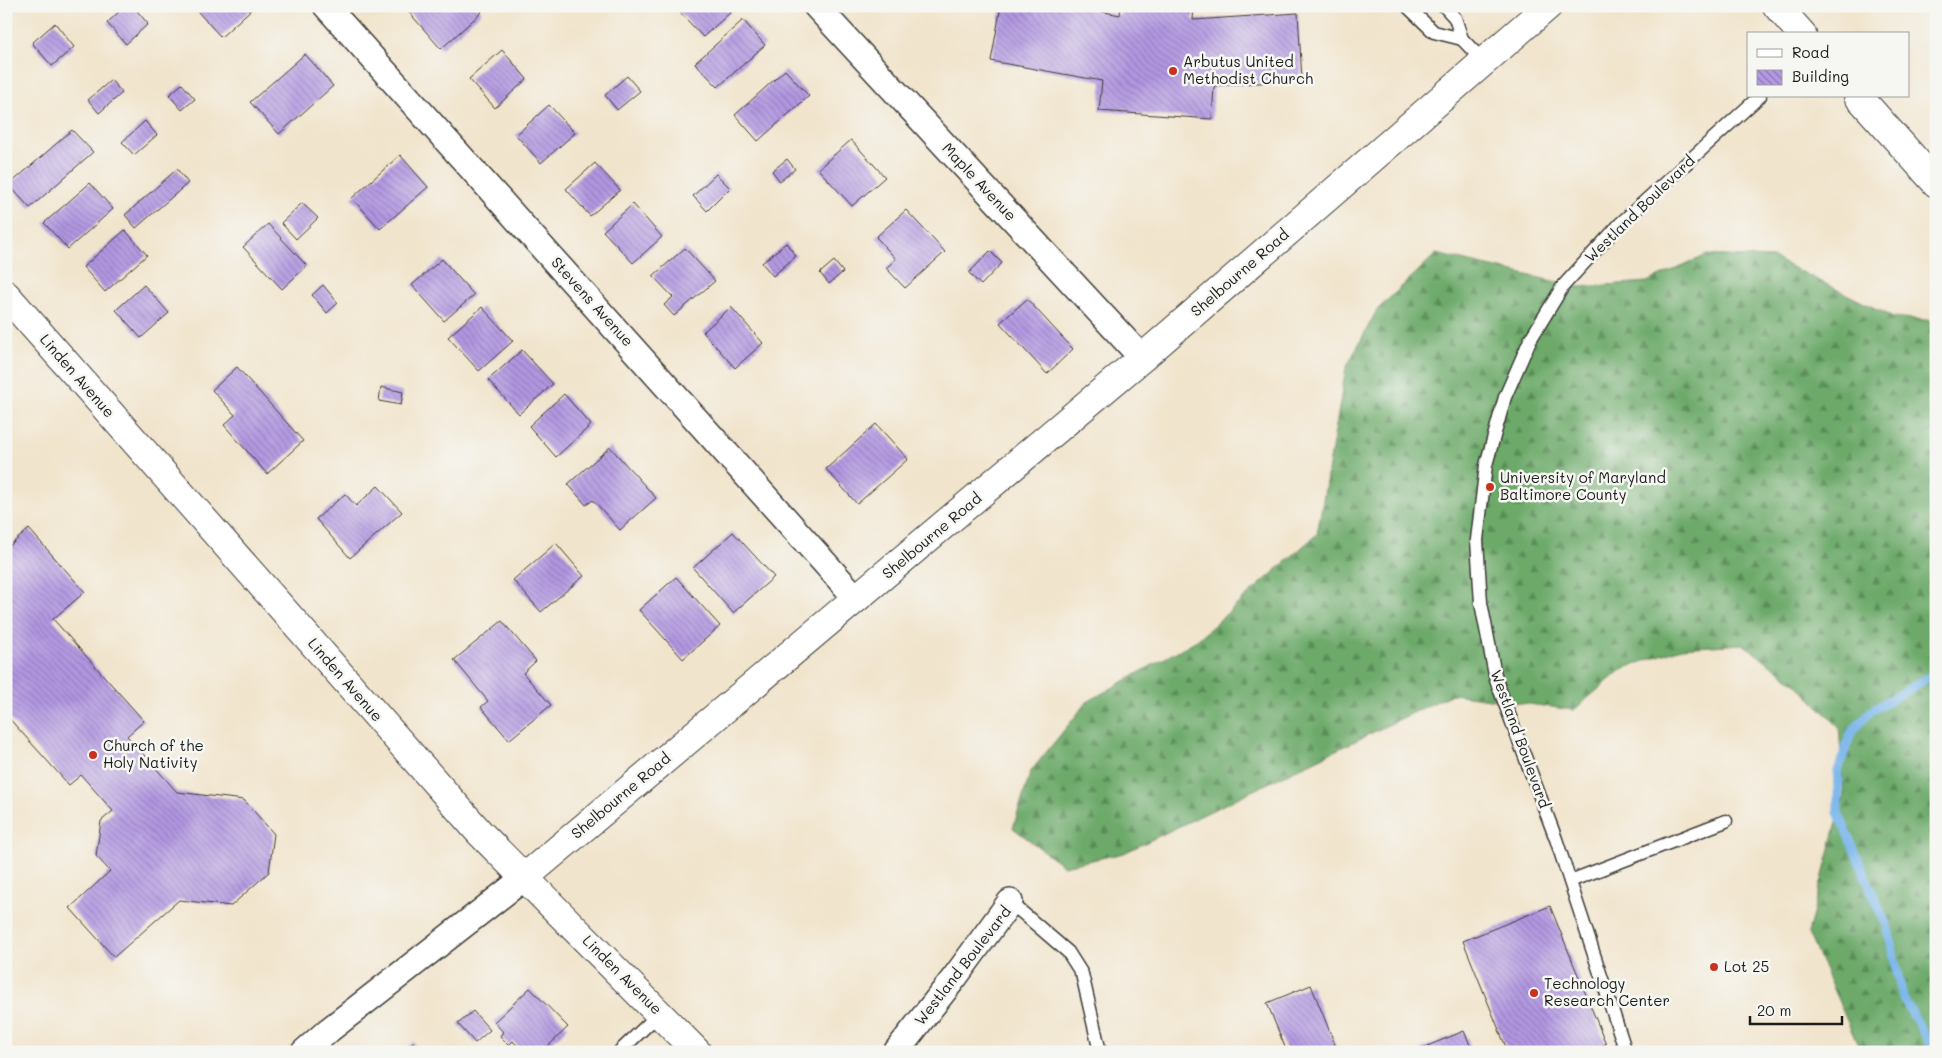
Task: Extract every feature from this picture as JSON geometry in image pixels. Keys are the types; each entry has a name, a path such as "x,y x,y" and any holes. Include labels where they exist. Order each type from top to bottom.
{"street":[{"name":"Stevens Avenue","path":"326,6 857,599"},
{"name":"Maple Avenue","path":"816,6 1142,358"},
{"name":"Shelbourne Road","path":"304,1052 329,1030 524,878 857,599 1142,358 1548,6"},
{"path":"1776,6 1800,32"},
{"path":"1860,98 1936,183"},
{"name":"Linden Avenue","path":"6,295 480,834 697,1052"},
{"name":"Westland Boulevard","path":"896,1052 955,977 1010,902"}],"lane":[{"path":"1408,6 1434,32 1462,39"},
{"path":"1444,6 1455,18 1462,39 1484,62"},
{"name":"Westland Boulevard","path":"1626,1052 1556,839 1496,680 1481,603 1478,540 1486,465 1509,389 1530,340 1563,286 1620,224 1758,98"},
{"path":"1570,881 1726,821"},
{"name":"Westland Boulevard","path":"1010,902 1068,952 1082,974 1100,1052"},
{"path":"619,1052 660,1013"}],"green space":[{"path":"1436,254 1579,287 1647,282 1707,255 1773,258 1893,317 1936,321 1936,1052 1861,1052 1808,933 1844,795 1839,727 1794,682 1743,644 1681,648 1622,669 1574,710 1452,694 1124,853 1064,866 1013,828 1031,771 1087,702 1197,640 1317,534 1346,368 1377,310"}],"building":[{"path":"125,6 133,6 148,24 126,44 107,23"},
{"path":"202,6 255,6 221,37 197,11"},
{"path":"411,6 476,6 482,12 441,49 407,10"},
{"path":"674,6 727,6 732,11 703,37"},
{"name":"Arbutus United Methodist Church","path":"1001,6 1074,6 1120,15 1121,6 1194,6 1193,20 1298,13 1302,80 1214,86 1212,119 1099,111 1102,81 991,61"},
{"path":"743,20 765,45 718,87 695,63"},
{"path":"55,23 74,47 52,66 32,43"},
{"path":"502,50 527,79 495,108 469,79"},
{"path":"305,54 333,86 279,134 250,102"},
{"path":"785,70 809,96 758,141 735,115"},
{"path":"627,76 640,91 617,110 605,95"},
{"path":"111,80 122,93 99,113 88,100"},
{"path":"182,84 195,99 182,110 169,95"},
{"path":"549,105 575,133 541,163 516,135"},
{"path":"145,121 157,135 134,155 122,142"},
{"path":"72,130 93,152 30,208 9,185"},
{"path":"851,140 885,177 852,206 818,169"},
{"path":"400,155 428,187 380,229 352,198"},
{"path":"787,159 795,169 780,181 772,171"},
{"path":"595,163 620,190 590,216 566,189"},
{"path":"177,169 188,183 136,228 125,215"},
{"path":"716,174 730,188 707,211 693,196"},
{"path":"90,183 113,209 68,249 44,223"},
{"path":"302,203 318,218 296,239 281,223"},
{"path":"633,204 662,237 633,263 603,231"},
{"path":"906,210 945,252 905,288 886,268 896,259 876,237"},
{"path":"268,224 307,266 282,289 243,247"},
{"path":"125,230 147,255 105,292 83,267"},
{"path":"786,243 796,256 773,276 762,263"},
{"path":"685,248 715,281 674,316 664,305 673,297 653,276"},
{"path":"990,251 1002,263 981,285 969,273"},
{"path":"442,259 474,295 444,321 412,285"},
{"path":"834,261 843,272 829,284 820,273"},
{"path":"144,285 169,313 141,338 116,310"},
{"path":"323,285 338,303 327,313 312,295"},
{"path":"1027,299 1073,349 1047,374 1000,323"},
{"path":"482,307 513,341 479,371 448,337"},
{"path":"731,307 763,343 735,368 703,332"},
{"path":"522,350 553,384 519,414 488,380"},
{"path":"237,367 303,441 267,474 224,425 235,415 212,390"},
{"path":"381,387 403,392 401,405 379,401"},
{"path":"564,394 591,425 556,457 529,426"},
{"path":"876,424 908,459 857,504 826,469"},
{"path":"610,447 656,498 620,530 593,500 586,505 568,484"},
{"path":"378,486 402,512 350,558 316,519 345,494 356,506"},
{"name":"Church of the Holy Nativity","path":"29,529 85,592 53,619 144,721 127,736 177,792 244,800 274,834 269,872 231,906 179,900 114,957 70,908 110,871 96,856 101,821 113,811 81,775 69,785 6,715 6,549"},
{"path":"733,532 774,577 733,613 693,568"},
{"path":"556,543 584,576 541,612 513,580"},
{"path":"676,577 720,626 683,659 639,610"},
{"path":"502,621 536,661 523,673 551,705 509,740 481,707 488,701 454,660"},
{"name":"Technology Research Center","path":"1550,906 1606,1044 1593,1050 1594,1052 1508,1052 1463,941"},
{"path":"1311,985 1338,1052 1287,1052 1267,1003"},
{"path":"530,988 568,1027 542,1052 522,1052 513,1041 509,1045 500,1036 503,1032 494,1022"},
{"path":"473,1011 490,1030 475,1043 458,1024"},
{"path":"1464,1031 1473,1052 1421,1052 1420,1049"},
{"path":"413,1042 421,1052 402,1052"}],"waterway":[{"path":"1935,1052 1903,998 1888,929 1838,812 1838,771 1851,733 1871,711 1936,673"}],"place":[{"name":"Arbutus United Methodist Church","path":"1173,71"},
{"name":"University of Maryland Baltimore County","path":"1490,487"},
{"name":"Church of the Holy Nativity","path":"93,755"},
{"name":"Lot 25","path":"1714,967"},
{"name":"Technology Research Center","path":"1534,993"}]}
